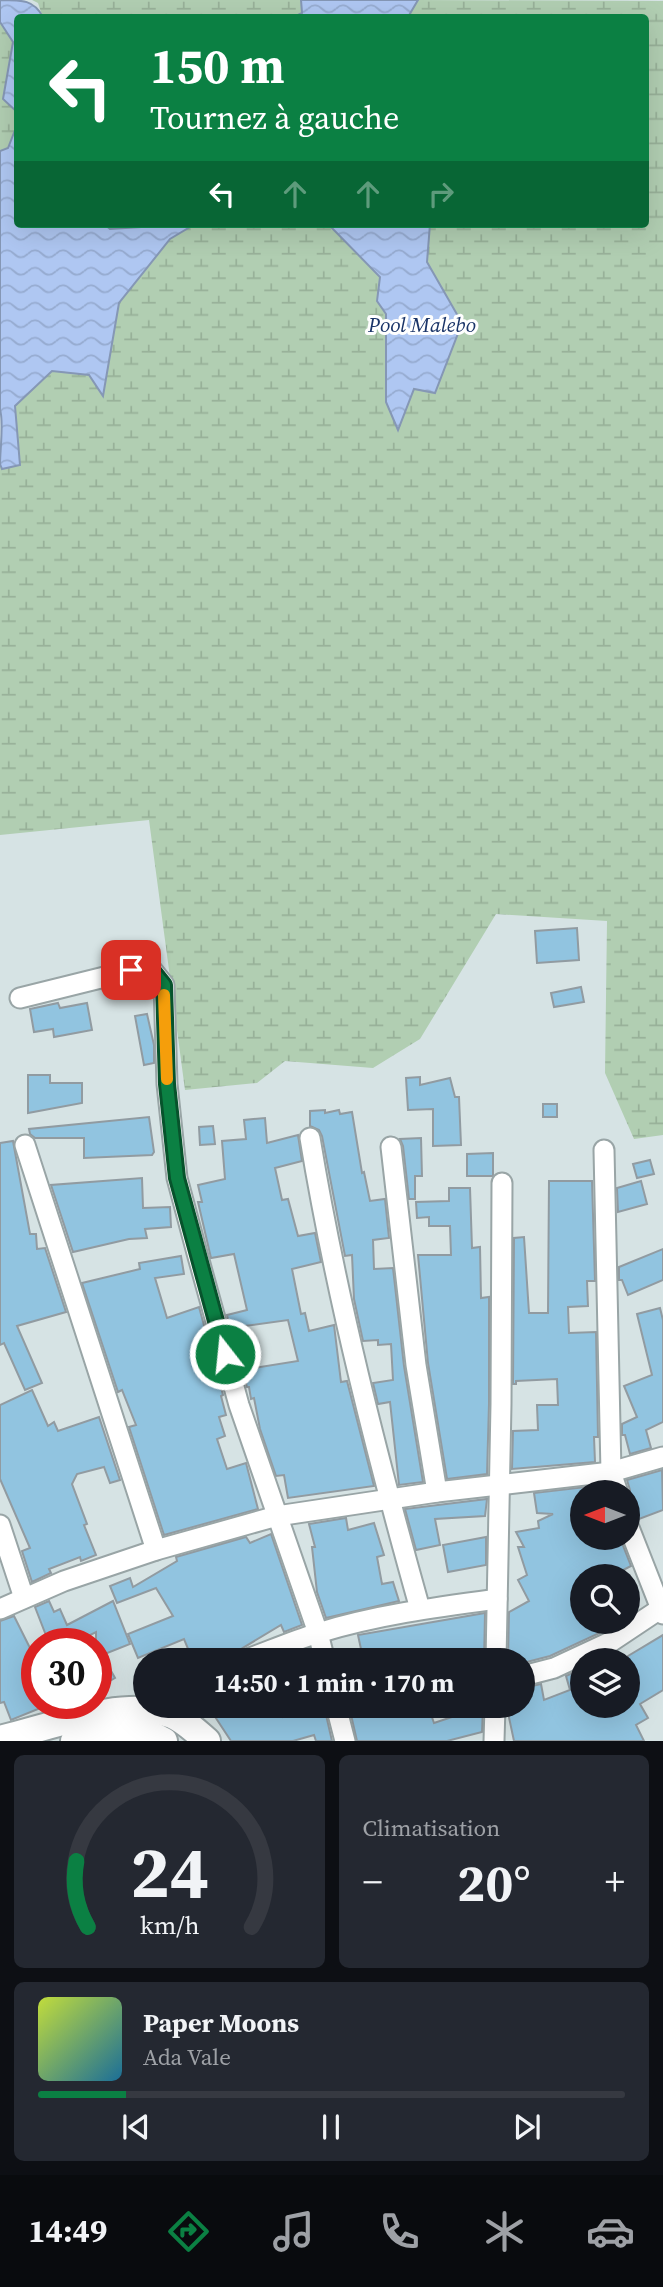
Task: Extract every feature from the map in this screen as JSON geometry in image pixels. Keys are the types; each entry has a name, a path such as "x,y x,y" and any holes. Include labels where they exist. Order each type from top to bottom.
{"main road":[{"path":"0,1739 104,1712 133,1710"},
{"path":"184,1718 207,1741"},
{"path":"74,1741 103,1733 131,1730 161,1740"}],"street":[{"path":"20,998 145,967 152,970 164,985 167,1084 177,1178 239,1405 322,1648"},
{"path":"310,1138 323,1217 389,1499 421,1609"},
{"path":"25,1145 156,1550"},
{"path":"391,1147 416,1365 437,1492"},
{"path":"604,1150 611,1472 614,1480"},
{"path":"496,1648 502,1183"},
{"path":"0,1609 64,1581 156,1550 277,1516 437,1492 611,1472 663,1457"},
{"path":"0,1525 24,1598"},
{"path":"535,1673 554,1668 612,1641 662,1610 638,1550"},
{"path":"277,1648 318,1633 421,1609 497,1599"},
{"path":"161,1740 173,1718"},
{"path":"339,1718 345,1741"},
{"path":"494,1741 495,1718"}],"green space":[{"path":"32,0 301,0 302,13 42,14 38,3"},
{"path":"418,0 663,1 663,1135 634,1139 605,1073 607,921 496,914 420,1039 373,1068 285,1061 257,1083 185,1090 149,820 0,835 0,464 2,469 20,465 15,406 52,371 90,375 103,395 119,303 170,239 188,228 332,228 380,277 377,301 386,314 386,402 398,429 414,388 462,323 427,262 430,228 649,228 649,14 410,14"},
{"path":"0,22 13,42 3,99 14,109 14,133 8,148 0,151"}],"water":[{"path":"0,0 27,2 42,14 14,14 14,109 3,99 13,42 0,22"},
{"path":"301,0 418,0 410,14 300,14"},
{"path":"14,133 14,228 188,228 170,239 119,303 103,396 89,375 52,371 15,406 20,465 2,469 0,151 8,148"},
{"name":"Pool Malebo","path":"332,228 430,228 427,262 462,323 435,393 414,389 398,430 386,402 386,314 377,301 380,277"}],"building":[{"path":"577,928 579,960 537,963 535,931"},
{"path":"581,987 584,1002 554,1007 551,993"},
{"path":"58,1003 60,1008 87,1003 92,1030 54,1037 53,1029 34,1032 30,1009"},
{"path":"147,1014 154,1045 154,1063 144,1065 135,1016"},
{"path":"28,1075 50,1075 50,1083 82,1083 82,1103 28,1113"},
{"path":"420,1077 420,1085 450,1078 455,1097 459,1097 461,1145 433,1146 433,1109 408,1110 406,1078"},
{"path":"543,1104 557,1104 557,1117 543,1117"},
{"path":"325,1110 325,1113 339,1110 340,1114 352,1112 362,1173 364,1172 370,1201 385,1199 389,1238 373,1240 374,1269 393,1268 404,1366 423,1482 399,1485 390,1402 378,1404 373,1383 393,1380 391,1344 378,1345 378,1340 363,1341 354,1299 352,1255 345,1256 322,1136 319,1130 310,1126 310,1111"},
{"path":"149,1117 154,1152 152,1155 84,1158 84,1138 35,1138 29,1129"},
{"path":"265,1118 267,1143 298,1135 302,1161 275,1168 282,1200 288,1199 298,1236 315,1233 321,1262 292,1269 301,1314 305,1313 309,1331 334,1325 341,1382 347,1381 374,1486 288,1498 284,1475 276,1476 260,1429 254,1398 251,1399 247,1387 242,1370 298,1361 288,1320 230,1328 227,1315 247,1310 234,1254 211,1258 198,1202 202,1202 198,1185 225,1179 222,1141 246,1139 244,1120"},
{"path":"213,1126 215,1144 200,1145 199,1127"},
{"path":"421,1138 422,1176 415,1176 415,1199 409,1199 400,1139"},
{"path":"13,1141 30,1234 36,1234 37,1249 45,1248 66,1312 17,1326 42,1383 25,1390 4,1343 0,1345 0,1143"},
{"path":"493,1153 493,1176 467,1176 467,1154"},
{"path":"650,1160 654,1174 637,1178 633,1164"},
{"path":"142,1178 143,1208 170,1207 171,1227 145,1229 147,1238 129,1239 73,1252 51,1185"},
{"path":"549,1181 592,1181 595,1281 587,1281 588,1306 568,1307 569,1333 596,1332 598,1437 594,1437 595,1462 512,1469 513,1431 538,1430 537,1405 558,1405 557,1379 516,1381 516,1384 513,1384 514,1238 524,1237 529,1313 548,1313"},
{"path":"641,1181 647,1204 618,1212 617,1188"},
{"path":"449,1188 470,1188 472,1248 480,1247 481,1298 489,1297 489,1404 487,1474 447,1479 428,1363 418,1255 451,1255 450,1226 429,1226 429,1217 417,1218 416,1202 449,1201"},
{"path":"663,1249 663,1280 628,1295 622,1280 619,1280 619,1267"},
{"path":"181,1256 184,1274 155,1278 167,1318 199,1307 226,1415 219,1417 225,1436 217,1439 227,1469 246,1463 258,1509 164,1535 129,1427 136,1425 122,1390 118,1392 82,1283 140,1269 139,1263"},
{"path":"660,1308 663,1320 663,1422 646,1430 651,1448 630,1454 625,1435 622,1435 622,1424 637,1417 624,1386 652,1375 637,1314"},
{"path":"32,1390 48,1426 54,1422 58,1431 99,1417 120,1480 110,1483 104,1467 77,1474 72,1484 96,1555 81,1561 80,1557 49,1569 51,1573 32,1582 22,1551 30,1548 0,1479 0,1405"},
{"path":"662,1470 663,1510 640,1519 640,1480 627,1480"},
{"path":"570,1489 570,1550 625,1550 630,1564 570,1564 570,1634 597,1634 550,1656 535,1660 535,1648 508,1648 509,1612 529,1601 518,1580 527,1575 518,1547 524,1547 516,1532 539,1528 538,1521 553,1514 537,1513 534,1493"},
{"path":"487,1499 485,1516 435,1519 440,1545 416,1550 405,1509"},
{"path":"346,1518 348,1530 374,1523 384,1555 377,1557 382,1584 393,1582 399,1601 326,1618 317,1592 312,1547 315,1547 309,1524"},
{"path":"271,1534 302,1625 284,1632 281,1625 243,1648 188,1648 184,1639 162,1648 134,1648 128,1634 173,1616 156,1588 117,1603 110,1586 130,1578 133,1587 177,1561 176,1557 246,1537 250,1543"},
{"path":"486,1537 486,1565 448,1572 443,1545"},
{"path":"49,1601 54,1612 60,1609 67,1625 113,1601 130,1644 112,1651 112,1628 43,1628 35,1607"},
{"path":"485,1613 484,1648 361,1648 358,1635"},
{"path":"14,1616 21,1630 21,1716 11,1720 4,1702 0,1703 0,1621"},
{"path":"663,1635 663,1690 640,1704 640,1649"},
{"path":"570,1674 570,1690 566,1676"},
{"path":"541,1684 544,1700 570,1690 570,1718 640,1718 640,1704 648,1718 636,1725 644,1741 514,1741 509,1718 535,1718 535,1685"},
{"path":"216,1718 327,1718 332,1741 316,1741 314,1735 293,1741 231,1741"},
{"path":"352,1718 432,1718 434,1723 449,1718 483,1718 482,1732 447,1741 357,1741"}],"slow traffic":[{"path":"164,995 167,1079"}],"route":[{"path":"131,970 145,967 152,970 164,985 167,1084 177,1178 225,1354"}]}
